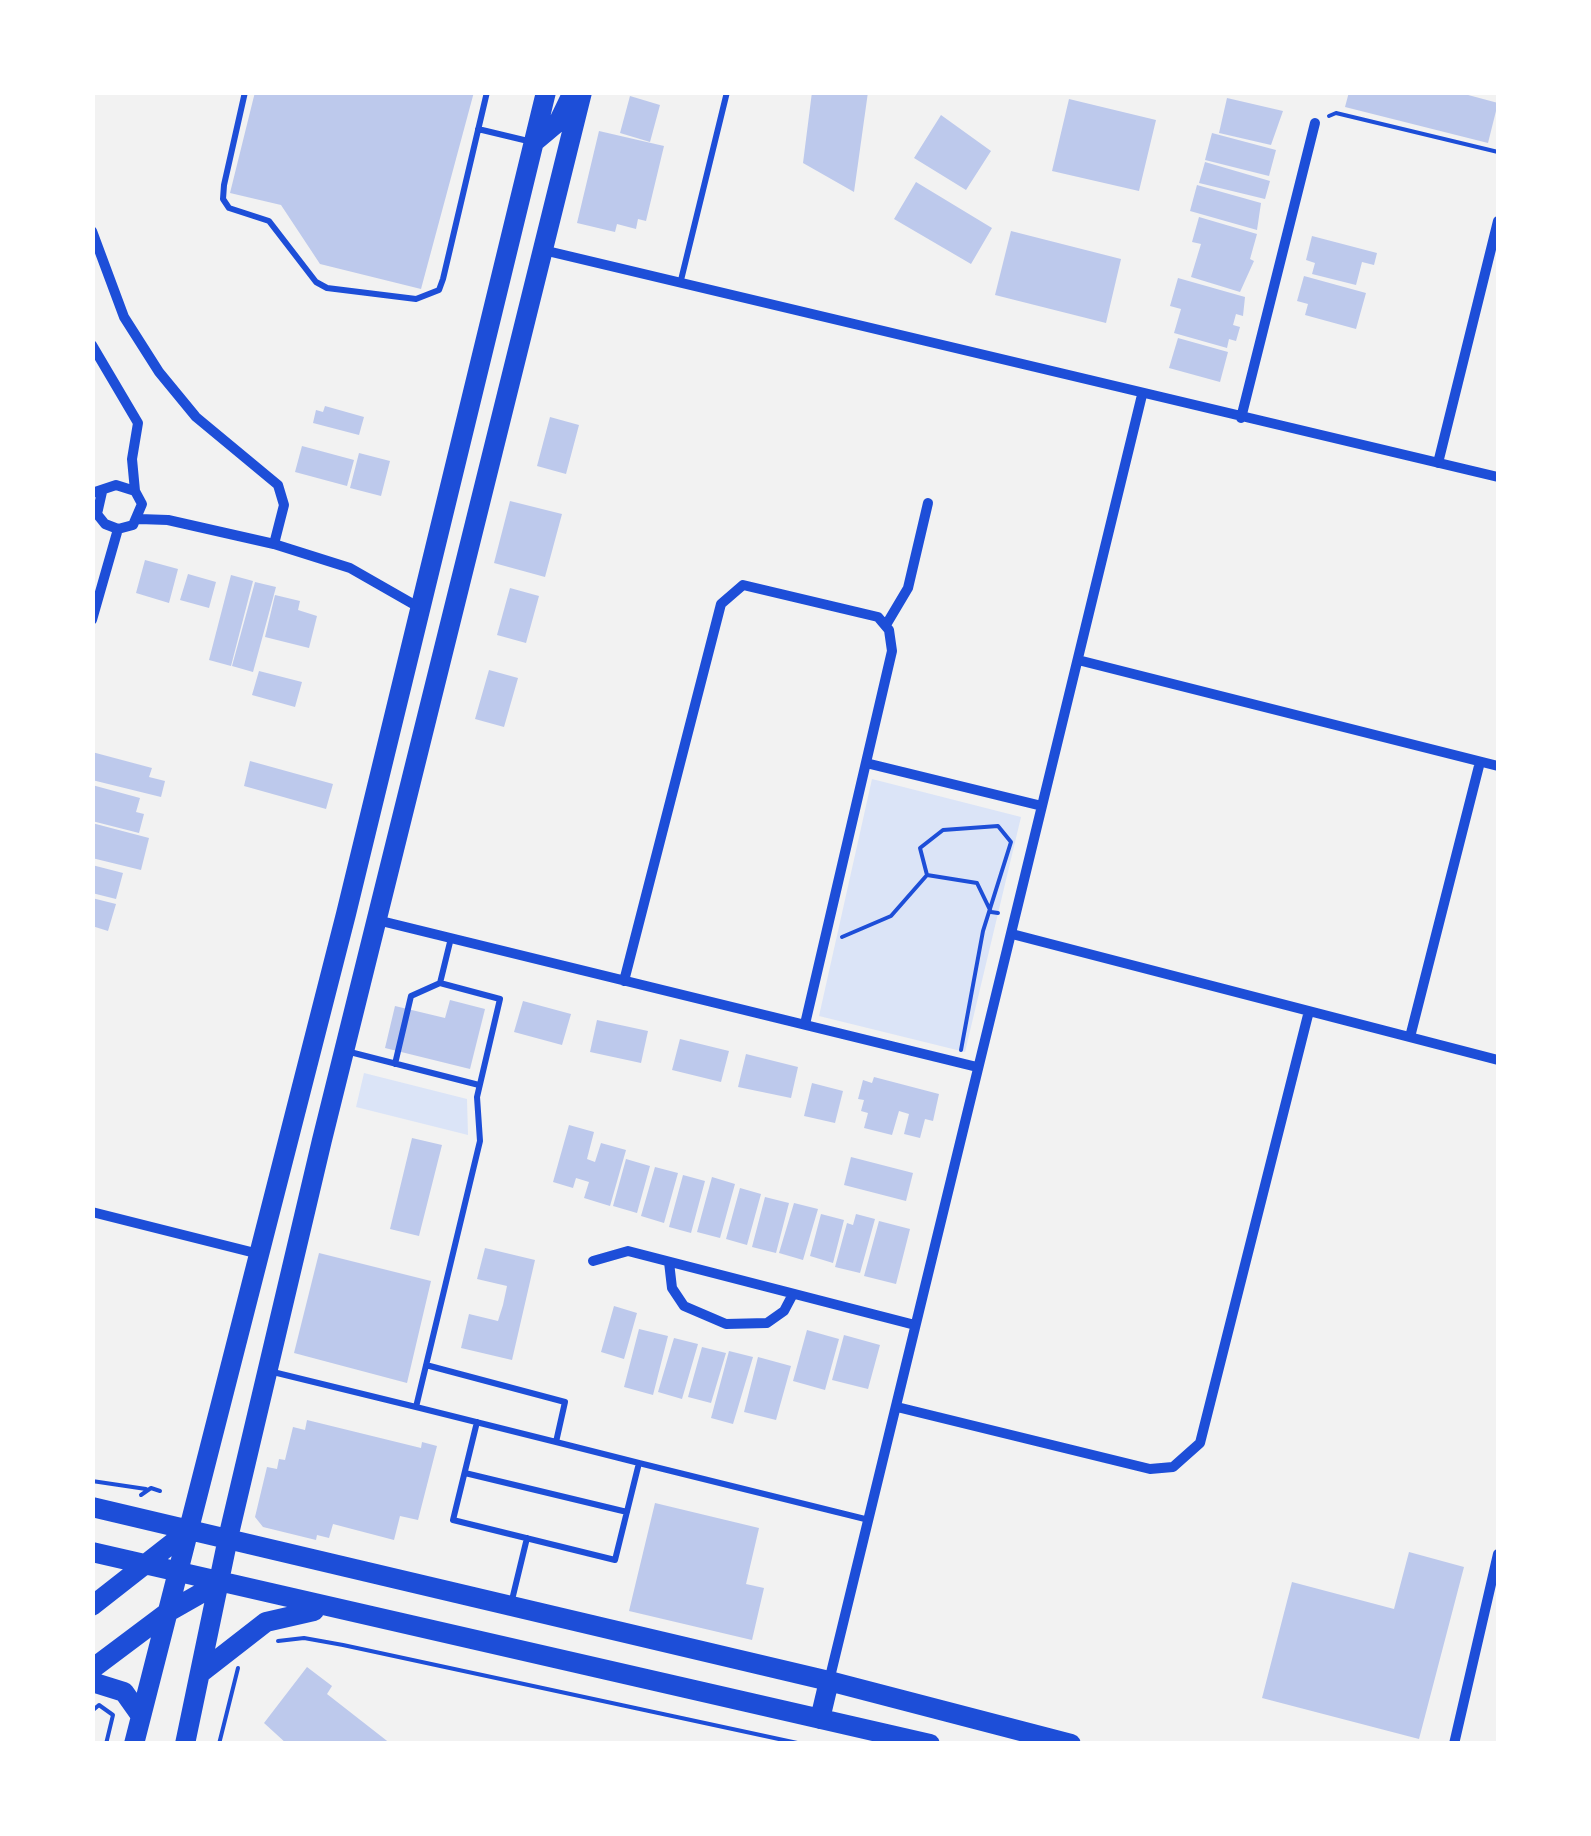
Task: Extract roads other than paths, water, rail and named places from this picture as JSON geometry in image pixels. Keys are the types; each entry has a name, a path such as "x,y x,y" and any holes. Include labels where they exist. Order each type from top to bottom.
{"highway":[{"path":"134,1744 346,914 546,92"},
{"path":"534,142 559,121 573,92"},
{"path":"184,1744 203,1671 228,1538 344,1051 582,92"},
{"path":"510,241 543,250"},
{"path":"422,609 454,617"},
{"path":"346,914 376,920"},
{"path":"92,1507 829,1680 1063,1742"},
{"path":"92,1606 189,1530"},
{"path":"92,1552 331,1610 930,1744"},
{"path":"92,1669 168,1612 219,1583"},
{"path":"203,1671 266,1622 295,1612 331,1610"},
{"path":"820,1719 829,1680"},
{"path":"92,1682 124,1692 141,1716"}],"street":[{"path":"1241,418 1316,123"},
{"path":"1438,464 1498,222"},
{"path":"92,231 124,318 159,372 196,416 278,485 284,506 274,544"},
{"path":"543,250 1498,477"},
{"path":"92,345 138,422 132,459 135,491 142,504 168,520"},
{"path":"829,1680 1142,395"},
{"path":"118,529 105,524 95,512 98,492 116,485 132,459"},
{"path":"116,485 135,491"},
{"path":"886,625 908,588 928,503"},
{"path":"138,518 142,504"},
{"path":"92,620 118,529 138,518 168,520 274,544 350,568 422,609"},
{"path":"624,980 721,604 743,585 878,617 886,625 892,651 805,1024"},
{"path":"1078,660 1498,766"},
{"path":"1410,1037 1480,762"},
{"path":"866,763 1042,806"},
{"path":"376,920 977,1067"},
{"path":"1012,934 1498,1060"},
{"path":"897,1407 1150,1469 1174,1467 1200,1443 1309,1011"},
{"path":"92,1212 260,1254"},
{"path":"592,1261 628,1252 916,1325"},
{"path":"669,1262 672,1288 684,1306 726,1324 767,1323 784,1311 793,1294"},
{"path":"1454,1744 1498,1554"}],"lane":[{"path":"245,92 224,199 229,208 269,221 316,282 344,292 416,298 439,290 487,92"},
{"path":"681,280 728,92"},
{"path":"478,129 534,142"},
{"path":"440,983 451,938"},
{"path":"395,1064 411,996 440,983 500,999 480,1086 480,1142 416,1407"},
{"path":"344,1051 480,1086"},
{"path":"426,1366 565,1402 556,1442"},
{"path":"267,1371 869,1520"},
{"path":"477,1422 454,1520 615,1560 640,1462"},
{"path":"465,1473 627,1512"},
{"path":"511,1605 526,1538"}]}
